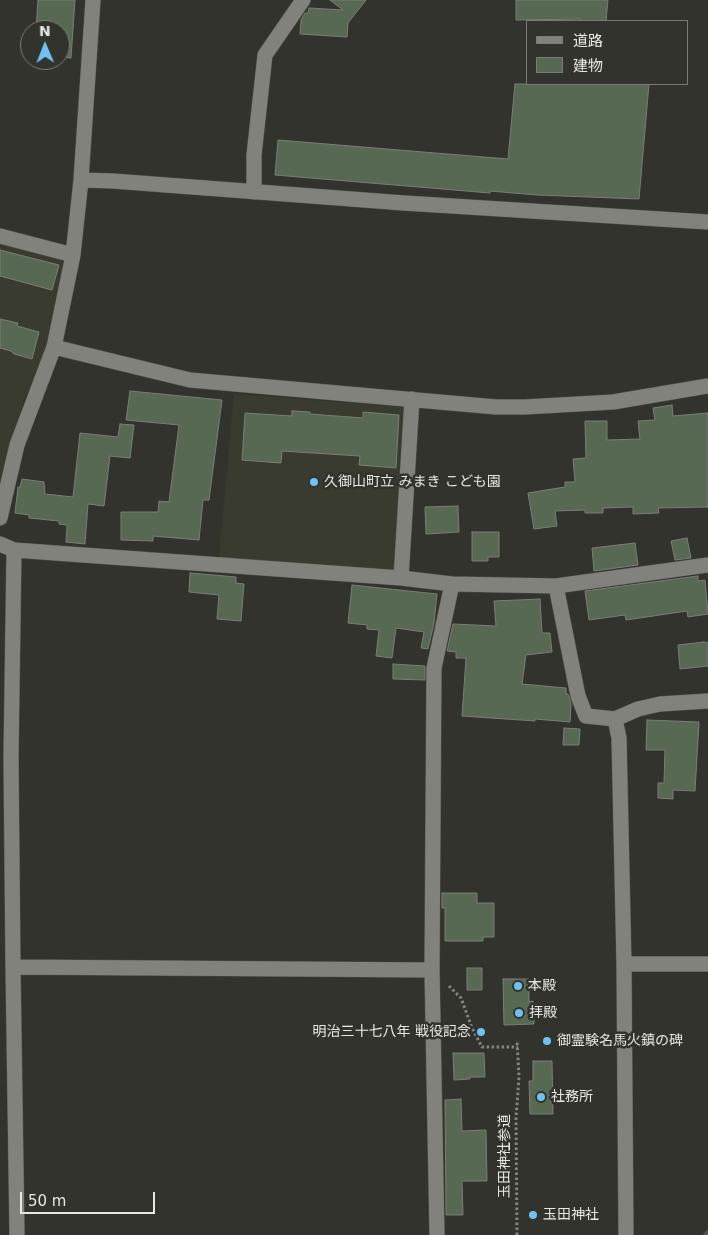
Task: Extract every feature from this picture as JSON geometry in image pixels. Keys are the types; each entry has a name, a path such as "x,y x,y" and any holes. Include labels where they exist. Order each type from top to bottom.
{"street":[{"path":"0,518 17,445 54,348 73,255 81,180 93,0"},
{"path":"254,192 254,155 265,54 303,0"},
{"path":"81,180 708,222"},
{"path":"0,236 73,255"},
{"path":"54,348 190,380 496,407 613,402 708,386"},
{"path":"401,578 412,399"},
{"path":"17,1235 13,967 6,758 7,547 401,578 452,584 556,586 708,565"},
{"path":"437,1235 432,970 434,668 452,584"},
{"path":"556,586 578,696 586,716 615,718 638,709 660,704 708,701"},
{"path":"615,718 619,738 624,964 626,1235"},
{"path":"624,964 708,964"},
{"path":"13,967 432,970"}],"path":[{"path":"432,970 461,998 472,1028 482,1047 518,1047"},
{"name":"玉田神社参道","path":"517,1040 517,1235"}],"shaded area":[{"path":"0,240 58,255 65,268 52,328 34,386 25,396 0,485"},
{"name":"久御山町立 みまき こども園","path":"234,394 405,407 397,572 219,558"}],"building":[{"path":"38,0 75,0 71,58 70,20 37,20"},
{"path":"330,0 366,0 348,23 347,37 300,34 301,20 305,13 308,13 309,8 343,10"},
{"path":"516,0 608,0 606,20 516,20"},
{"path":"515,84 649,85 639,199 490,191 490,193 275,175 278,140 508,159"},
{"path":"0,250 59,265 52,290 0,276"},
{"path":"0,319 18,323 17,326 39,332 32,359 0,348"},
{"path":"130,391 222,400 209,500 203,500 199,540 153,536 153,541 121,540 121,512 158,512 159,501 169,502 179,425 126,420"},
{"path":"672,405 673,416 708,413 708,507 658,508 659,513 633,514 633,507 603,508 603,513 585,513 585,510 555,511 557,526 534,529 528,493 565,487 565,482 575,482 573,459 586,458 585,421 607,421 607,440 640,439 638,421 655,420 653,408"},
{"path":"292,411 363,418 363,412 399,415 396,468 359,465 360,456 282,451 281,463 242,460 245,413 292,416"},
{"path":"120,424 134,425 130,458 110,456 104,506 88,504 85,544 66,542 67,525 59,524 59,521 29,518 29,515 15,513 18,487 20,487 22,479 44,482 45,494 73,497 80,433 118,437"},
{"path":"458,506 459,532 426,534 425,507"},
{"path":"472,532 499,532 499,557 488,557 488,561 472,561"},
{"path":"687,538 691,558 675,560 671,541"},
{"path":"635,543 638,565 594,571 592,548"},
{"path":"190,573 236,577 236,583 244,584 241,621 217,619 219,595 189,592"},
{"path":"698,576 698,581 705,580 708,614 688,617 687,611 626,620 625,615 589,620 585,591"},
{"path":"352,585 437,594 434,623 428,649 421,648 424,632 396,628 392,658 376,656 379,630 367,629 367,625 348,623"},
{"path":"540,599 542,633 550,633 552,652 526,655 522,684 566,688 566,694 568,694 571,704 570,722 462,716 466,658 456,658 456,652 447,651 453,624 496,626 494,601"},
{"path":"708,643 708,666 680,669 678,645"},
{"path":"393,664 425,666 425,680 393,679"},
{"path":"647,720 699,722 695,791 673,790 673,799 658,798 658,783 664,783 665,750 646,750"},
{"path":"564,728 580,729 579,745 563,745"},
{"path":"442,893 477,893 477,903 494,903 494,937 483,937 483,941 445,941 445,908 442,908"},
{"path":"467,968 482,968 482,990 467,990"},
{"path":"503,979 529,979 529,1002 533,1001 534,1024 504,1025"},
{"path":"453,1053 484,1053 485,1077 454,1080"},
{"name":"社務所","path":"533,1061 552,1061 553,1114 530,1114 529,1081 533,1081"},
{"path":"461,1099 462,1131 486,1130 487,1181 462,1181 463,1215 446,1215 445,1100"}],"place":[{"name":"久御山町立 みまき こども園","path":"314,482"},
{"name":"本殿","path":"518,986"},
{"name":"拝殿","path":"519,1013"},
{"name":"明治三十七八年 戦役記念","path":"481,1032"},
{"name":"御霊験名馬火鎮の碑","path":"547,1041"},
{"name":"社務所","path":"541,1097"},
{"name":"玉田神社","path":"533,1215"}]}
